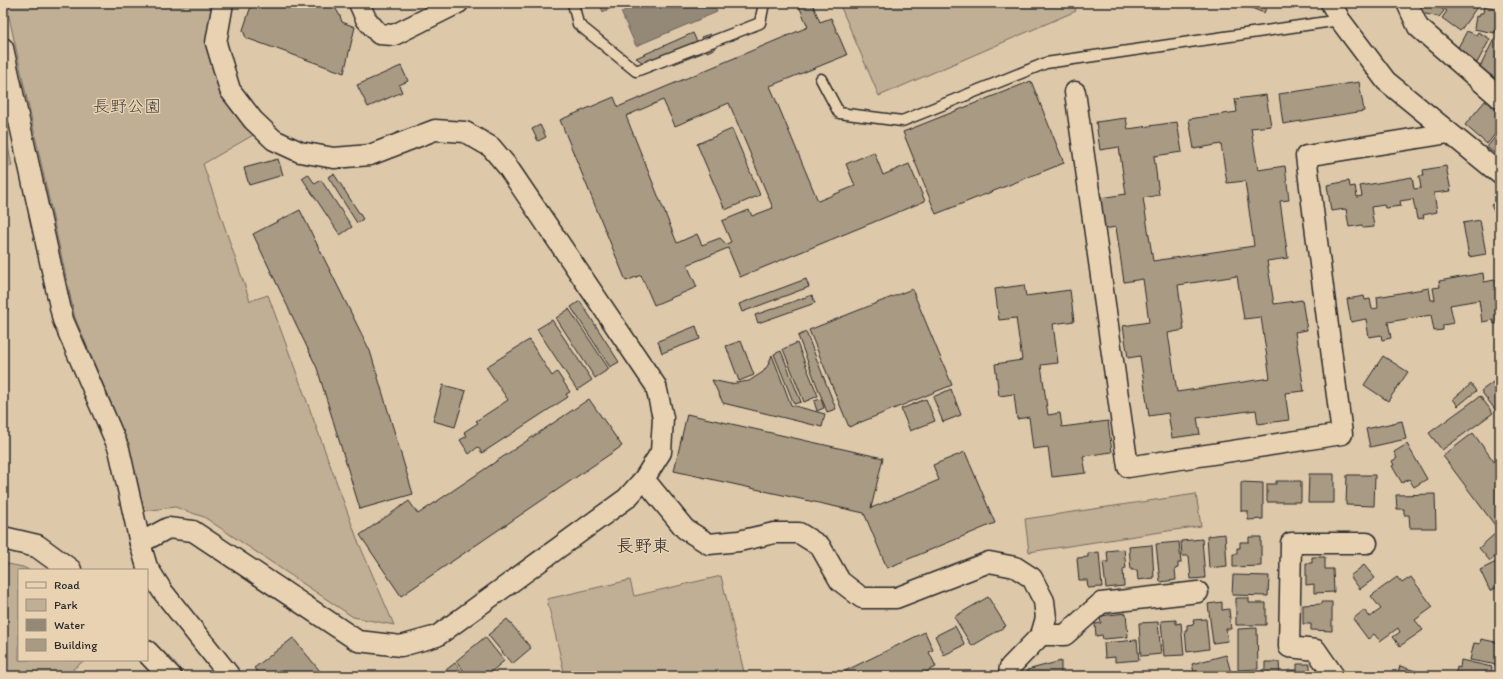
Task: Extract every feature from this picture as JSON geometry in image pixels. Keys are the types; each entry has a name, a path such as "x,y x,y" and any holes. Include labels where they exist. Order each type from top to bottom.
{"street":[{"path":"140,543 168,528 193,531 358,641 402,646 437,636 627,498 644,479 661,452 663,418 656,386 507,166 491,146 465,132 435,130 370,155 334,158 300,152 274,140 253,120 230,90 216,43 223,3"},
{"path":"358,3 366,19 379,34 394,35 458,3"},
{"path":"1331,3 1340,20 1386,81 1500,174"},
{"path":"1406,3 1418,27 1500,98"},
{"path":"3,48 63,320 119,449 140,543 147,567 163,592 230,676"},
{"path":"1075,92 1128,468 1342,434 1306,156 1449,133"},
{"path":"644,479 685,529 709,544 739,541 774,533 800,533 820,546 840,581 862,598 896,598 989,562 1015,566 1032,578 1044,601 1046,618 1041,635 1010,667 1009,676"},
{"path":"3,538 37,546 69,569"},
{"path":"1334,676 1316,650 1289,647 1291,543 1367,543"},
{"path":"1041,635 1065,635 1101,603 1198,592"},
{"path":"148,653 170,676"}],"lane":[{"path":"573,3 578,24 636,71 760,23 764,3"},
{"path":"821,79 839,113 902,121 1046,63 1340,20"}],"green space":[{"name":"長野公園","path":"6,3 215,3 209,45 255,134 203,164 250,301 268,295 358,541 394,625 353,617 204,517 175,507 144,511 128,443 75,318"},
{"path":"839,3 1073,3 1076,11 879,96"},
{"path":"3,123 12,166 3,168"},
{"path":"1196,494 1201,526 1029,552 1025,519"},
{"path":"3,563 27,569 18,569 18,661 84,661 73,669 77,676 3,676"},
{"path":"721,576 745,676 565,676 547,599 630,580 634,596"}],"water":[{"path":"599,3 623,3 603,12"},
{"path":"643,3 713,3 717,12 636,46 621,12"}],"building":[{"path":"252,3 330,3 329,5 336,9 342,22 355,27 344,73 246,38 243,30"},
{"path":"812,3 820,22 831,18 847,55 770,86 818,201 855,186 846,164 874,152 883,175 909,164 925,201 740,277 728,248 687,265 697,287 654,305 641,275 626,281 560,120 614,97 618,107 808,27 799,6","holes":["663,100 675,126 729,103 773,208 752,216 749,210 722,221 731,242 726,244 720,238 702,245 697,234 677,243 626,116"]},
{"path":"1239,3 1268,3 1264,13"},
{"path":"1419,3 1445,3 1441,8 1444,11 1439,17 1417,12"},
{"path":"1448,3 1480,3 1460,31 1442,18 1447,11 1444,9"},
{"path":"1484,6 1500,9 1495,33 1474,29 1476,16 1479,17 1480,13 1483,13"},
{"path":"1467,31 1476,35 1478,32 1490,39 1477,63 1456,51"},
{"path":"693,33 702,53 674,64 672,60 652,69 636,58"},
{"path":"710,34 716,48 707,52 701,37"},
{"path":"1494,39 1500,41 1500,80 1479,69"},
{"path":"401,66 408,81 399,85 402,92 368,107 357,85"},
{"path":"1031,81 1064,163 936,214 903,132"},
{"path":"1359,82 1364,111 1283,124 1279,94"},
{"path":"1266,95 1271,126 1251,128 1258,170 1285,166 1289,200 1280,201 1288,258 1267,261 1274,304 1302,300 1307,330 1295,332 1304,391 1285,393 1289,420 1258,424 1256,410 1197,418 1200,434 1172,438 1168,413 1149,416 1140,356 1128,358 1123,326 1149,322 1143,279 1124,282 1116,227 1104,229 1100,198 1126,194 1119,147 1100,150 1096,122 1126,118 1128,129 1177,122 1182,152 1154,156 1159,195 1143,198 1153,261 1254,246 1245,181 1227,183 1221,144 1194,149 1189,119 1237,112 1235,99","holes":["1237,276 1244,319 1261,317 1270,378 1177,392 1168,333 1184,330 1178,285"]},
{"path":"1485,101 1500,114 1500,128 1487,144 1465,125"},
{"path":"540,125 546,137 538,141 532,129"},
{"path":"732,129 760,195 725,210 697,144"},
{"path":"1500,131 1500,158 1487,147"},
{"path":"278,159 283,175 249,185 244,168"},
{"path":"1446,166 1451,191 1434,193 1437,212 1423,215 1424,218 1417,219 1413,199 1400,201 1401,206 1385,208 1384,205 1371,207 1374,227 1363,228 1362,225 1349,227 1346,209 1331,211 1327,185 1349,181 1350,187 1355,186 1357,197 1362,196 1360,186 1412,177 1414,189 1421,188 1419,176 1424,176 1423,170"},
{"path":"308,174 315,184 321,180 352,227 340,235 302,178"},
{"path":"334,174 363,219 357,223 328,177"},
{"path":"1500,201 1500,224 1491,205"},
{"path":"300,210 370,351 413,494 360,509 317,368 253,234"},
{"path":"1480,220 1486,254 1469,257 1463,223"},
{"path":"1483,273 1484,282 1500,279 1500,323 1494,324 1493,320 1482,322 1479,300 1450,305 1454,323 1443,325 1443,330 1434,331 1431,315 1388,322 1391,338 1382,340 1381,335 1369,337 1366,319 1351,322 1347,299 1364,296 1365,300 1370,299 1372,309 1378,308 1377,297 1429,288 1431,300 1435,300 1433,288 1440,287 1439,281"},
{"path":"806,279 809,287 742,312 739,304"},
{"path":"1024,285 1026,296 1070,290 1074,321 1053,324 1058,363 1041,365 1048,415 1060,413 1062,427 1108,421 1112,452 1083,456 1086,473 1052,477 1048,447 1033,449 1029,417 1017,419 1014,394 999,396 995,364 1022,360 1016,318 999,320 995,289"},
{"path":"912,289 952,385 849,427 809,330"},
{"path":"812,295 815,303 758,323 755,315"},
{"path":"3,296 5,296 8,310 3,311"},
{"path":"580,301 619,362 610,367 571,307"},
{"path":"569,309 609,369 595,378 556,318"},
{"path":"552,320 592,380 577,390 537,329"},
{"path":"696,326 700,339 662,353 658,341"},
{"path":"806,332 836,409 827,412 798,336"},
{"path":"529,340 552,376 557,372 570,392 566,394 568,397 482,453 478,447 469,454 460,440 467,436 464,432 478,423 476,421 508,400 486,367"},
{"path":"741,341 754,375 739,381 726,346"},
{"path":"797,343 818,396 804,402 783,349"},
{"path":"781,351 801,402 794,404 774,354"},
{"path":"772,355 791,405 825,414 822,427 723,403 712,380 730,384 749,381 763,372"},
{"path":"1383,356 1408,372 1388,401 1364,385"},
{"path":"1500,377 1500,416 1481,391"},
{"path":"1471,384 1476,391 1458,406 1453,399"},
{"path":"443,385 466,391 455,427 433,421"},
{"path":"951,389 961,415 943,422 933,397"},
{"path":"1480,396 1493,413 1442,450 1429,433"},
{"path":"589,399 622,446 401,596 360,535 409,501 418,514"},
{"path":"821,399 824,408 817,411 814,401"},
{"path":"926,399 935,421 910,431 901,409"},
{"path":"687,414 883,458 871,508 939,480 933,465 965,452 995,523 887,568 864,513 674,471"},
{"path":"1402,421 1406,439 1370,447 1366,429"},
{"path":"1473,433 1498,467 1500,466 1500,532 1443,456"},
{"path":"1407,444 1427,479 1414,487 1409,479 1402,483 1392,466 1394,465 1392,461 1397,458 1394,452"},
{"path":"1309,474 1334,474 1334,503 1308,503"},
{"path":"1347,475 1375,475 1374,506 1346,505"},
{"path":"1276,481 1301,481 1301,502 1267,502 1267,484 1276,484"},
{"path":"1241,482 1263,483 1263,519 1248,520 1248,511 1241,511"},
{"path":"1435,494 1436,528 1410,528 1409,515 1404,515 1404,509 1397,509 1396,495"},
{"path":"1498,531 1500,533 1500,553 1490,561 1479,548"},
{"path":"1225,534 1227,566 1209,568 1207,536"},
{"path":"1249,537 1261,537 1261,566 1233,567 1233,554 1237,554 1237,548 1240,548 1240,542 1249,542"},
{"path":"1202,539 1205,578 1191,579 1189,556 1182,556 1181,541"},
{"path":"1179,542 1181,563 1178,563 1178,568 1175,569 1176,580 1160,582 1156,544"},
{"path":"1152,545 1154,578 1138,580 1137,570 1131,570 1129,547"},
{"path":"1124,549 1126,568 1123,569 1124,586 1106,588 1103,562 1108,562 1107,551"},
{"path":"1099,552 1102,587 1088,588 1087,580 1079,580 1077,558 1088,557 1088,553"},
{"path":"1312,557 1325,557 1325,569 1333,569 1334,592 1314,593 1314,584 1306,585 1306,563 1312,563"},
{"path":"1500,560 1500,586 1490,591 1480,570"},
{"path":"1364,565 1375,578 1360,589 1350,576"},
{"path":"1233,575 1269,576 1268,596 1232,595"},
{"path":"1397,577 1402,583 1411,577 1433,607 1415,620 1423,630 1400,646 1393,637 1400,632 1398,628 1380,641 1374,634 1368,639 1353,619 1364,610 1370,617 1381,609 1371,596"},
{"path":"988,597 1006,626 972,646 954,617"},
{"path":"1236,598 1249,598 1249,603 1266,603 1266,625 1236,625"},
{"path":"1222,602 1222,610 1229,609 1231,629 1226,629 1228,641 1213,643 1208,604"},
{"path":"1322,602 1332,602 1332,631 1311,630 1311,624 1303,624 1303,605 1322,604"},
{"path":"1126,613 1128,637 1103,639 1102,635 1096,636 1095,624 1101,623 1100,616"},
{"path":"507,619 531,648 512,664 488,635"},
{"path":"1206,619 1209,649 1187,652 1185,630 1187,630 1187,625 1194,624 1193,620"},
{"path":"1176,620 1176,624 1181,623 1184,655 1164,656 1161,621"},
{"path":"1158,622 1161,654 1141,656 1139,623"},
{"path":"955,626 965,645 944,655 935,636"},
{"path":"1257,628 1258,669 1238,670 1238,629"},
{"path":"925,632 933,650 929,652 936,667 918,676 848,676 845,671"},
{"path":"485,637 504,661 486,676 468,676 456,661"},
{"path":"293,638 324,676 261,676 254,668"},
{"path":"1481,639 1500,643 1500,657 1498,657 1497,665 1470,660 1474,643 1480,644"},
{"path":"1137,640 1139,660 1115,662 1115,657 1105,658 1104,643"},
{"path":"1226,655 1232,676 1195,676 1192,664"},
{"path":"1461,660 1492,667 1490,676 1455,676 1457,667 1460,668"},
{"path":"1061,661 1061,676 1028,676 1027,670"},
{"path":"1265,662 1279,662 1280,676 1243,676 1243,674 1262,674 1262,670 1265,669"},
{"path":"455,663 465,676 438,676"},
{"path":"1297,664 1310,664 1310,676 1283,676 1283,674 1289,675 1289,670 1297,670"},
{"path":"1400,666 1428,675 1428,676 1397,676"}],"district":[{"name":"長野東","path":"643,546"}]}
